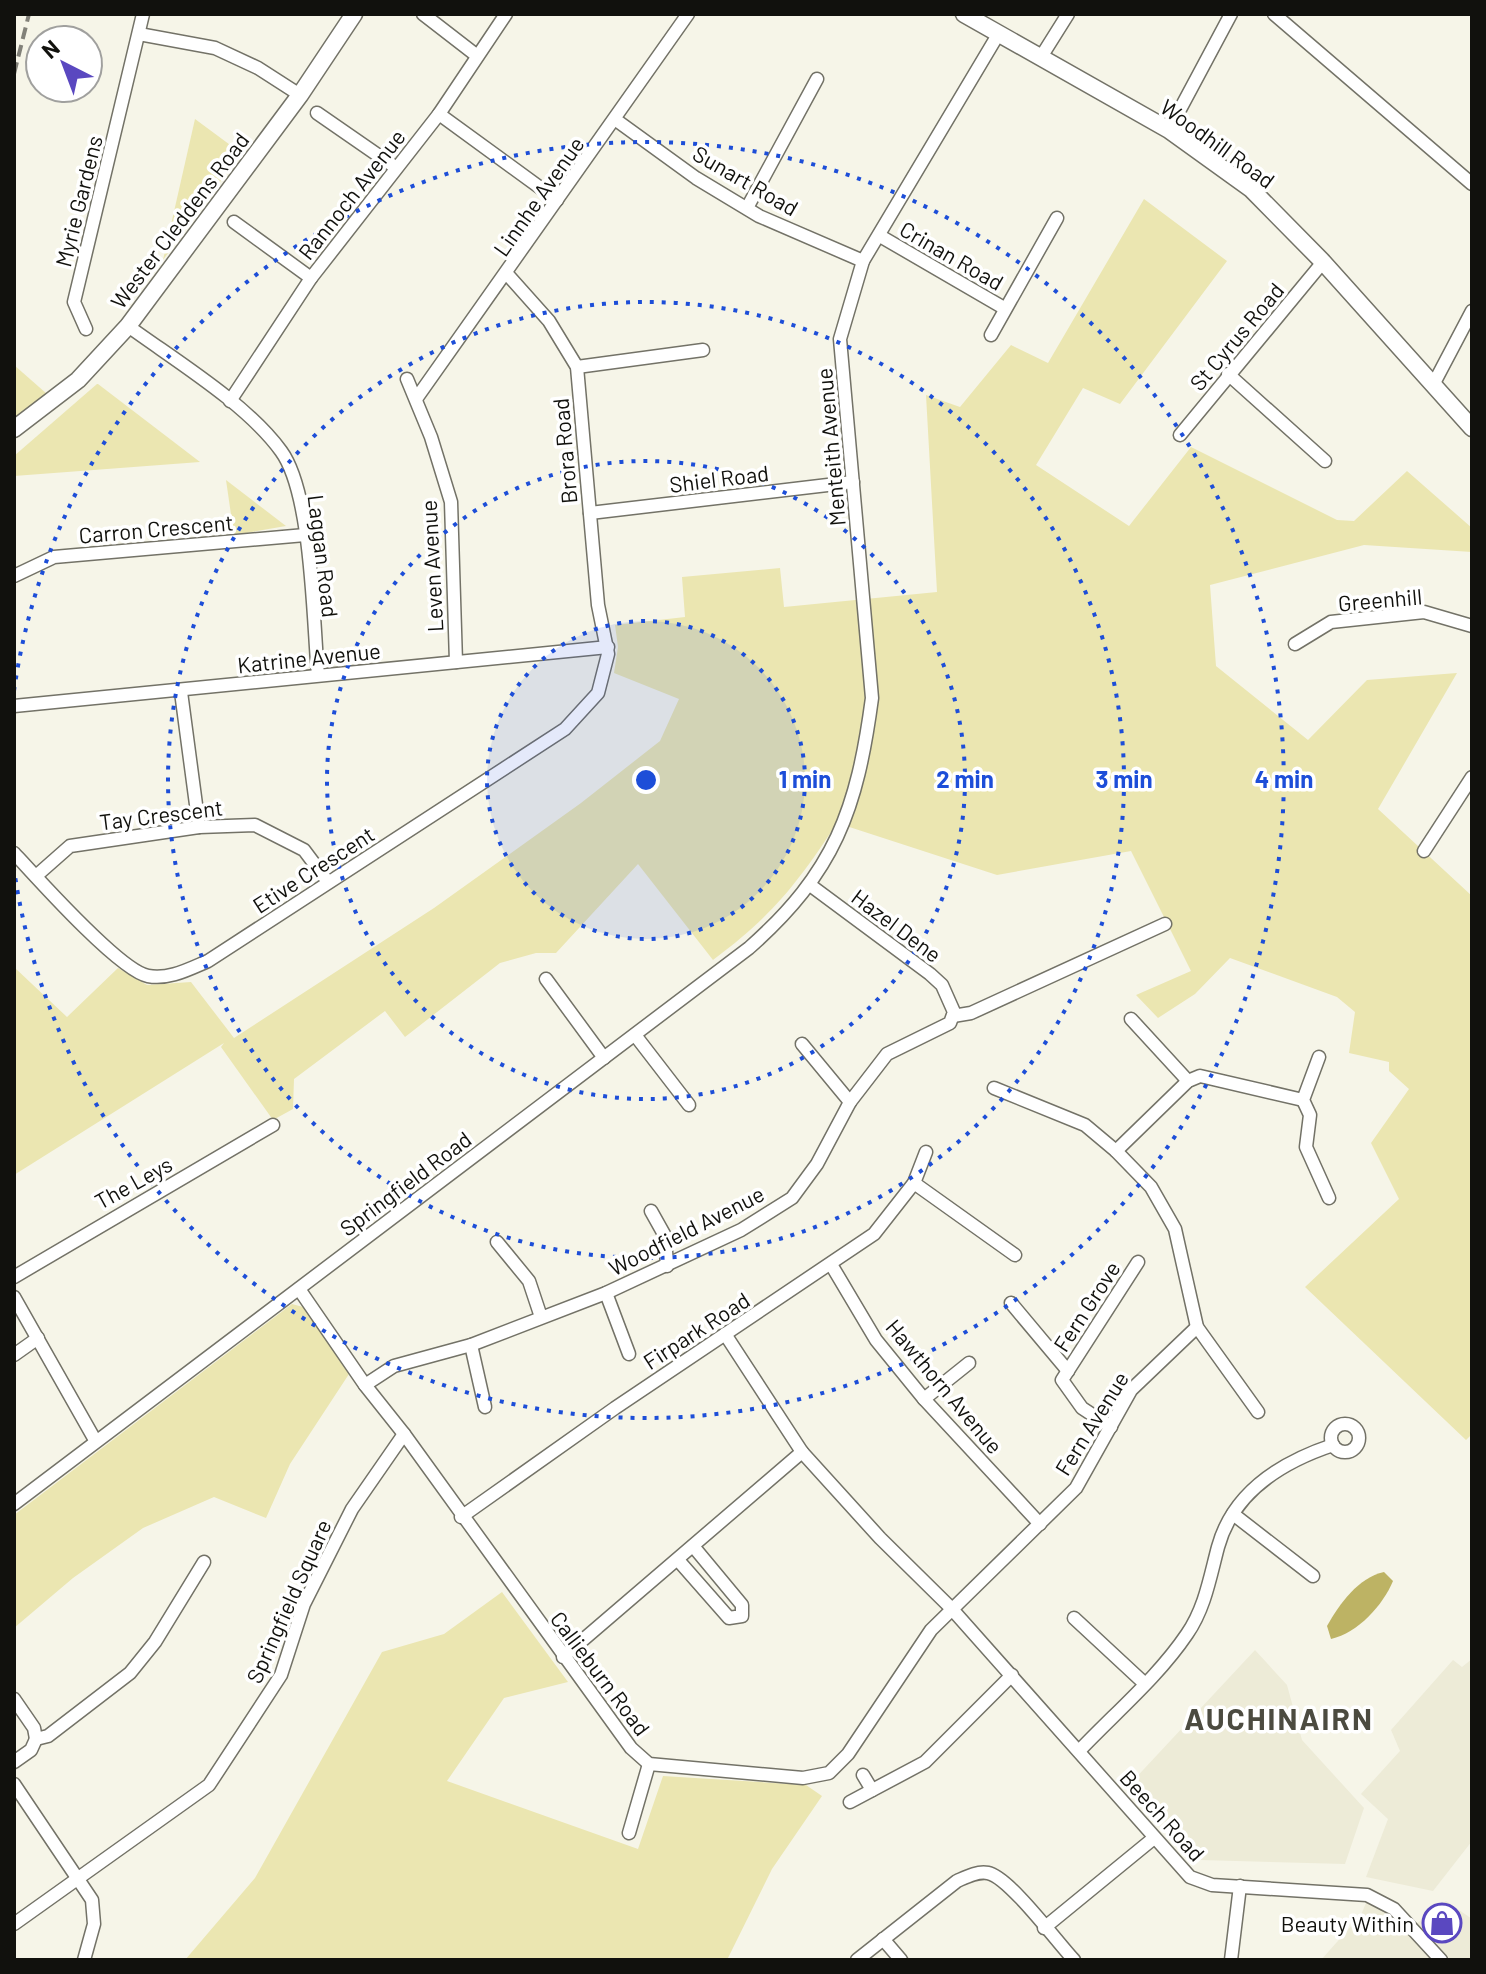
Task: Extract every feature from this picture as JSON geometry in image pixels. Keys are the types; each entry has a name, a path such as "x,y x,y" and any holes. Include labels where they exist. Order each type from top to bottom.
{"street":[{"name":"Myrie Gardens","path":"86,329 74,302 143,14"},
{"name":"Wester Cleddens Road","path":"14,429 78,380 128,326 300,95 354,14"},
{"path":"423,14 476,55"},
{"name":"Rannoch Avenue","path":"230,401 311,278 439,114 506,14"},
{"name":"Linnhe Avenue","path":"416,399 688,14"},
{"name":"Woodhill Road","path":"964,14 1169,130 1251,189 1323,262 1472,428"},
{"path":"1041,57 1068,14"},
{"path":"1169,130 1231,14"},
{"path":"1274,14 1472,184"},
{"name":"Menteith Avenue","path":"810,885 847,820 865,756 872,698 840,339 863,261 999,33"},
{"path":"139,34 215,48 258,68 300,95"},
{"path":"747,208 817,79"},
{"path":"317,113 395,167"},
{"path":"439,114 557,200"},
{"name":"Sunart Road","path":"616,120 696,178 747,208 863,261"},
{"path":"991,335 1057,218"},
{"path":"234,222 311,278"},
{"name":"Crinan Road","path":"880,236 1004,308"},
{"name":"St Cyrus Road","path":"1180,435 1323,262"},
{"name":"Brora Road","path":"507,274 549,321 577,367 598,605 608,647"},
{"path":"1433,385 1472,311"},
{"name":"Laggan Road","path":"128,326 230,401 282,452 298,495 305,535 318,675"},
{"path":"577,367 703,350"},
{"path":"1228,374 1325,461"},
{"name":"Leven Avenue","path":"407,379 451,502 456,662"},
{"name":"Shiel Road","path":"590,513 853,482"},
{"name":"Carron Crescent","path":"14,576 54,557 305,535"},
{"name":"Greenhill","path":"1295,644 1331,622 1424,612 1472,626"},
{"name":"Katrine Avenue","path":"14,706 181,692 318,675 608,647"},
{"name":"Etive Crescent","path":"14,853 115,955 145,976 170,976 208,961 565,729 598,693 608,647"},
{"path":"181,692 199,827"},
{"path":"1424,851 1472,777"},
{"name":"Tay Crescent","path":"36,876 70,846 199,827 255,825 304,850 328,882"},
{"name":"Hazel Dene","path":"810,885 930,974 942,985 952,1010"},
{"name":"Springfield Road","path":"14,1504 749,948 778,922 810,885"},
{"name":"Woodfield Avenue","path":"365,1385 394,1366 471,1345 606,1293 741,1230 792,1198 817,1164 850,1102 887,1054 938,1030 952,1010 971,1013 1165,924"},
{"path":"546,979 604,1058"},
{"path":"1131,1019 1188,1081"},
{"path":"635,1035 689,1105"},
{"path":"802,1044 850,1102"},
{"path":"1319,1057 1303,1100 1310,1115 1306,1147 1329,1198"},
{"path":"1116,1151 1188,1081 1200,1076 1303,1100"},
{"path":"994,1088 1085,1125 1151,1187 1175,1229 1197,1327 1258,1412"},
{"name":"The Leys","path":"14,1277 273,1125"},
{"name":"Firpark Road","path":"461,1517 725,1334 832,1266 874,1234 914,1183 926,1152"},
{"path":"914,1183 1015,1255"},
{"path":"651,1211 665,1236 667,1266"},
{"path":"497,1242 529,1281 541,1317"},
{"name":"Fern Grove","path":"1111,1427 1082,1408 1062,1380 1138,1262"},
{"name":"Hawthorn Avenue","path":"832,1266 876,1340 924,1399 1040,1524"},
{"name":"Callieburn Road","path":"299,1289 563,1657 631,1748 649,1764 803,1778 829,1773 848,1754 931,1630 951,1608"},
{"path":"606,1293 629,1354"},
{"path":"14,1297 95,1440"},
{"name":"Fern Grove","path":"1011,1303 1068,1371"},
{"name":"Fern Avenue","path":"951,1608 1076,1488 1131,1390 1197,1327"},
{"name":"Beech Road","path":"725,1334 802,1452 880,1538 951,1608 1190,1877 1212,1885 1367,1895 1394,1909 1441,1960"},
{"path":"14,1355 38,1338"},
{"path":"471,1345 485,1407"},
{"path":"924,1399 969,1363"},
{"name":"Springfield Square","path":"14,1924 209,1785 281,1675 304,1604 352,1509 404,1434"},
{"path":"1079,1751 1188,1633 1201,1608 1219,1542 1233,1514 1266,1477 1289,1462 1333,1445"},
{"path":"563,1657 802,1452"},
{"path":"1233,1514 1313,1576"},
{"path":"678,1560 729,1618 742,1616 742,1605 693,1546"},
{"path":"36,1739 48,1736 130,1673 155,1642 204,1562"},
{"path":"1074,1618 1144,1683"},
{"path":"850,1802 925,1762 1012,1675"},
{"path":"14,1699 34,1728 36,1739 31,1750 14,1762"},
{"path":"629,1833 649,1764"},
{"path":"863,1775 872,1790"},
{"path":"14,1784 92,1900 94,1924 84,1960"},
{"path":"1044,1928 1154,1838"},
{"path":"857,1960 957,1881 973,1874 988,1873 998,1878 1074,1960"},
{"path":"1231,1960 1240,1886"},
{"path":"883,1939 901,1960"}],"shaded area":[{"path":"195,119 241,153 163,260"},
{"path":"1144,199 1227,261 1120,404 1083,388 1036,465 1129,526 1191,447 1337,520 1354,521 1407,471 1472,528 1472,552 1364,545 1210,585 1216,666 1308,740 1367,680 1457,673 1378,809 1472,896 1472,1434 1466,1440 1305,1287 1399,1199 1371,1143 1409,1089 1389,1071 1389,1062 1349,1053 1355,1012 1337,997 1230,958 1195,994 1158,1018 1136,995 1191,971 1131,851 997,875 837,823 782,898 752,929 713,960 638,864 556,953 536,953 500,963 405,1037 385,1011 294,1079 293,1109 273,1120 221,1047 224,1043 14,1175 14,967 67,1017 118,968 147,985 191,982 234,1038 434,908 581,803 660,741 679,699 614,673 618,647 615,625 685,617 682,577 780,568 784,607 937,592 926,395 960,407 1011,345 1048,363"},
{"path":"14,365 47,394 14,421"},
{"path":"97,384 200,462 14,476 14,456"},
{"path":"226,480 286,526 234,535"},
{"path":"292,1304 303,1307 349,1374 290,1464 266,1518 214,1497 143,1528 73,1578 14,1628 14,1515"},
{"path":"1384,1572 1393,1581 1376,1608 1351,1631 1331,1639 1327,1626 1344,1600 1366,1580"},
{"path":"502,1592 568,1682 504,1698 447,1781 638,1849 663,1776 806,1785 822,1796 772,1869 727,1960 185,1960 255,1878 382,1652 444,1634"},
{"path":"1255,1650 1287,1685 1302,1740 1364,1808 1345,1864 1200,1860 1130,1784"},
{"path":"1472,1659 1472,1841 1433,1891 1366,1877 1388,1819 1361,1794 1400,1751 1391,1730 1453,1660 1462,1667"},
{"path":"1368,1898 1407,1931 1446,1901 1472,1919 1472,1960 1321,1960 1361,1915"}],"railway":[{"path":"14,74 29,14"}],"place":[{"name":"Beauty Within","path":"1442,1923"}],"district":[{"name":"AUCHINAIRN","path":"1279,1718"}]}
